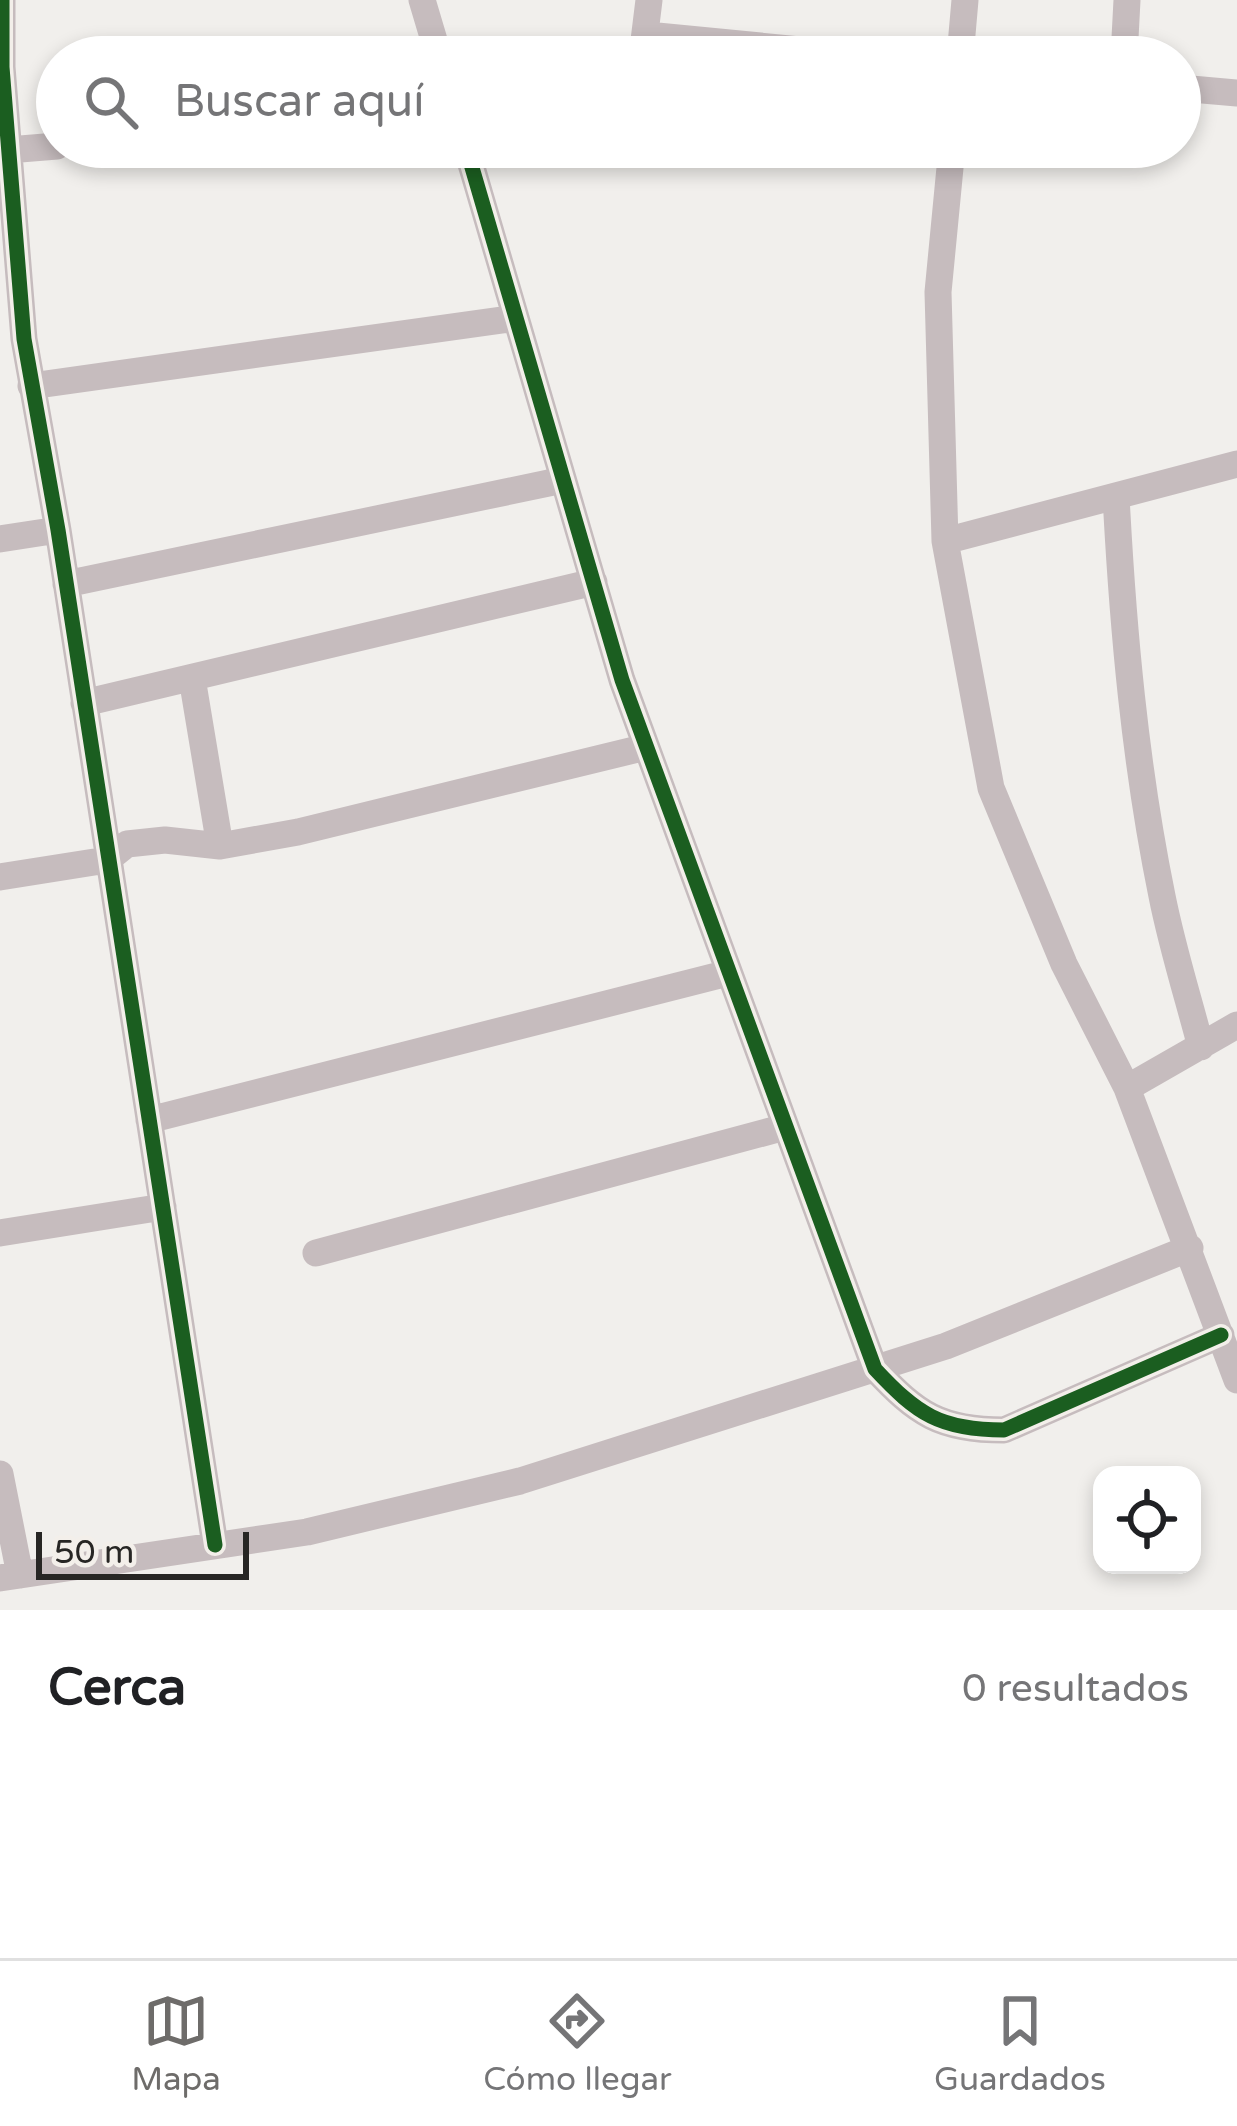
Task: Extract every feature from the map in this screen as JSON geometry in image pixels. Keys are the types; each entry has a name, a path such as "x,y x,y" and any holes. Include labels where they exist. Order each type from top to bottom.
{"street":[{"path":"2,0 8,150 31,386 58,530 215,1545"},
{"path":"422,0 433,36"},
{"path":"646,36 649,0"},
{"path":"962,36 965,0"},
{"path":"1125,36 1127,0"},
{"path":"1201,90 1237,93"},
{"path":"8,150 36,148"},
{"path":"472,168 646,747 874,1369 910,1406 937,1422 971,1430 1004,1430 1223,1314"},
{"path":"950,168 938,292 945,541 991,788 1064,964 1127,1088 1190,1248 1223,1314 1237,1380"},
{"path":"31,386 516,318"},
{"path":"945,541 1237,464"},
{"path":"66,584 563,480"},
{"path":"1116,496 1124,633 1139,753 1162,897 1201,1047"},
{"path":"0,539 58,530"},
{"path":"85,703 594,582"},
{"path":"192,678 220,846"},
{"path":"0,877 107,860 127,844 165,840 220,846 298,832 646,747"},
{"path":"149,1120 728,973"},
{"path":"1127,1088 1237,1025"},
{"path":"316,1253 784,1126"},
{"path":"0,1233 163,1207"},
{"path":"0,1474 10,1577 307,1532 520,1481 946,1346 1190,1248"}],"cycle path":[{"path":"2,0 2,67 24,339 58,530 215,1545"},
{"path":"472,168 622,680 875,1369 931,1416 963,1427 1004,1430 1221,1335"}]}
